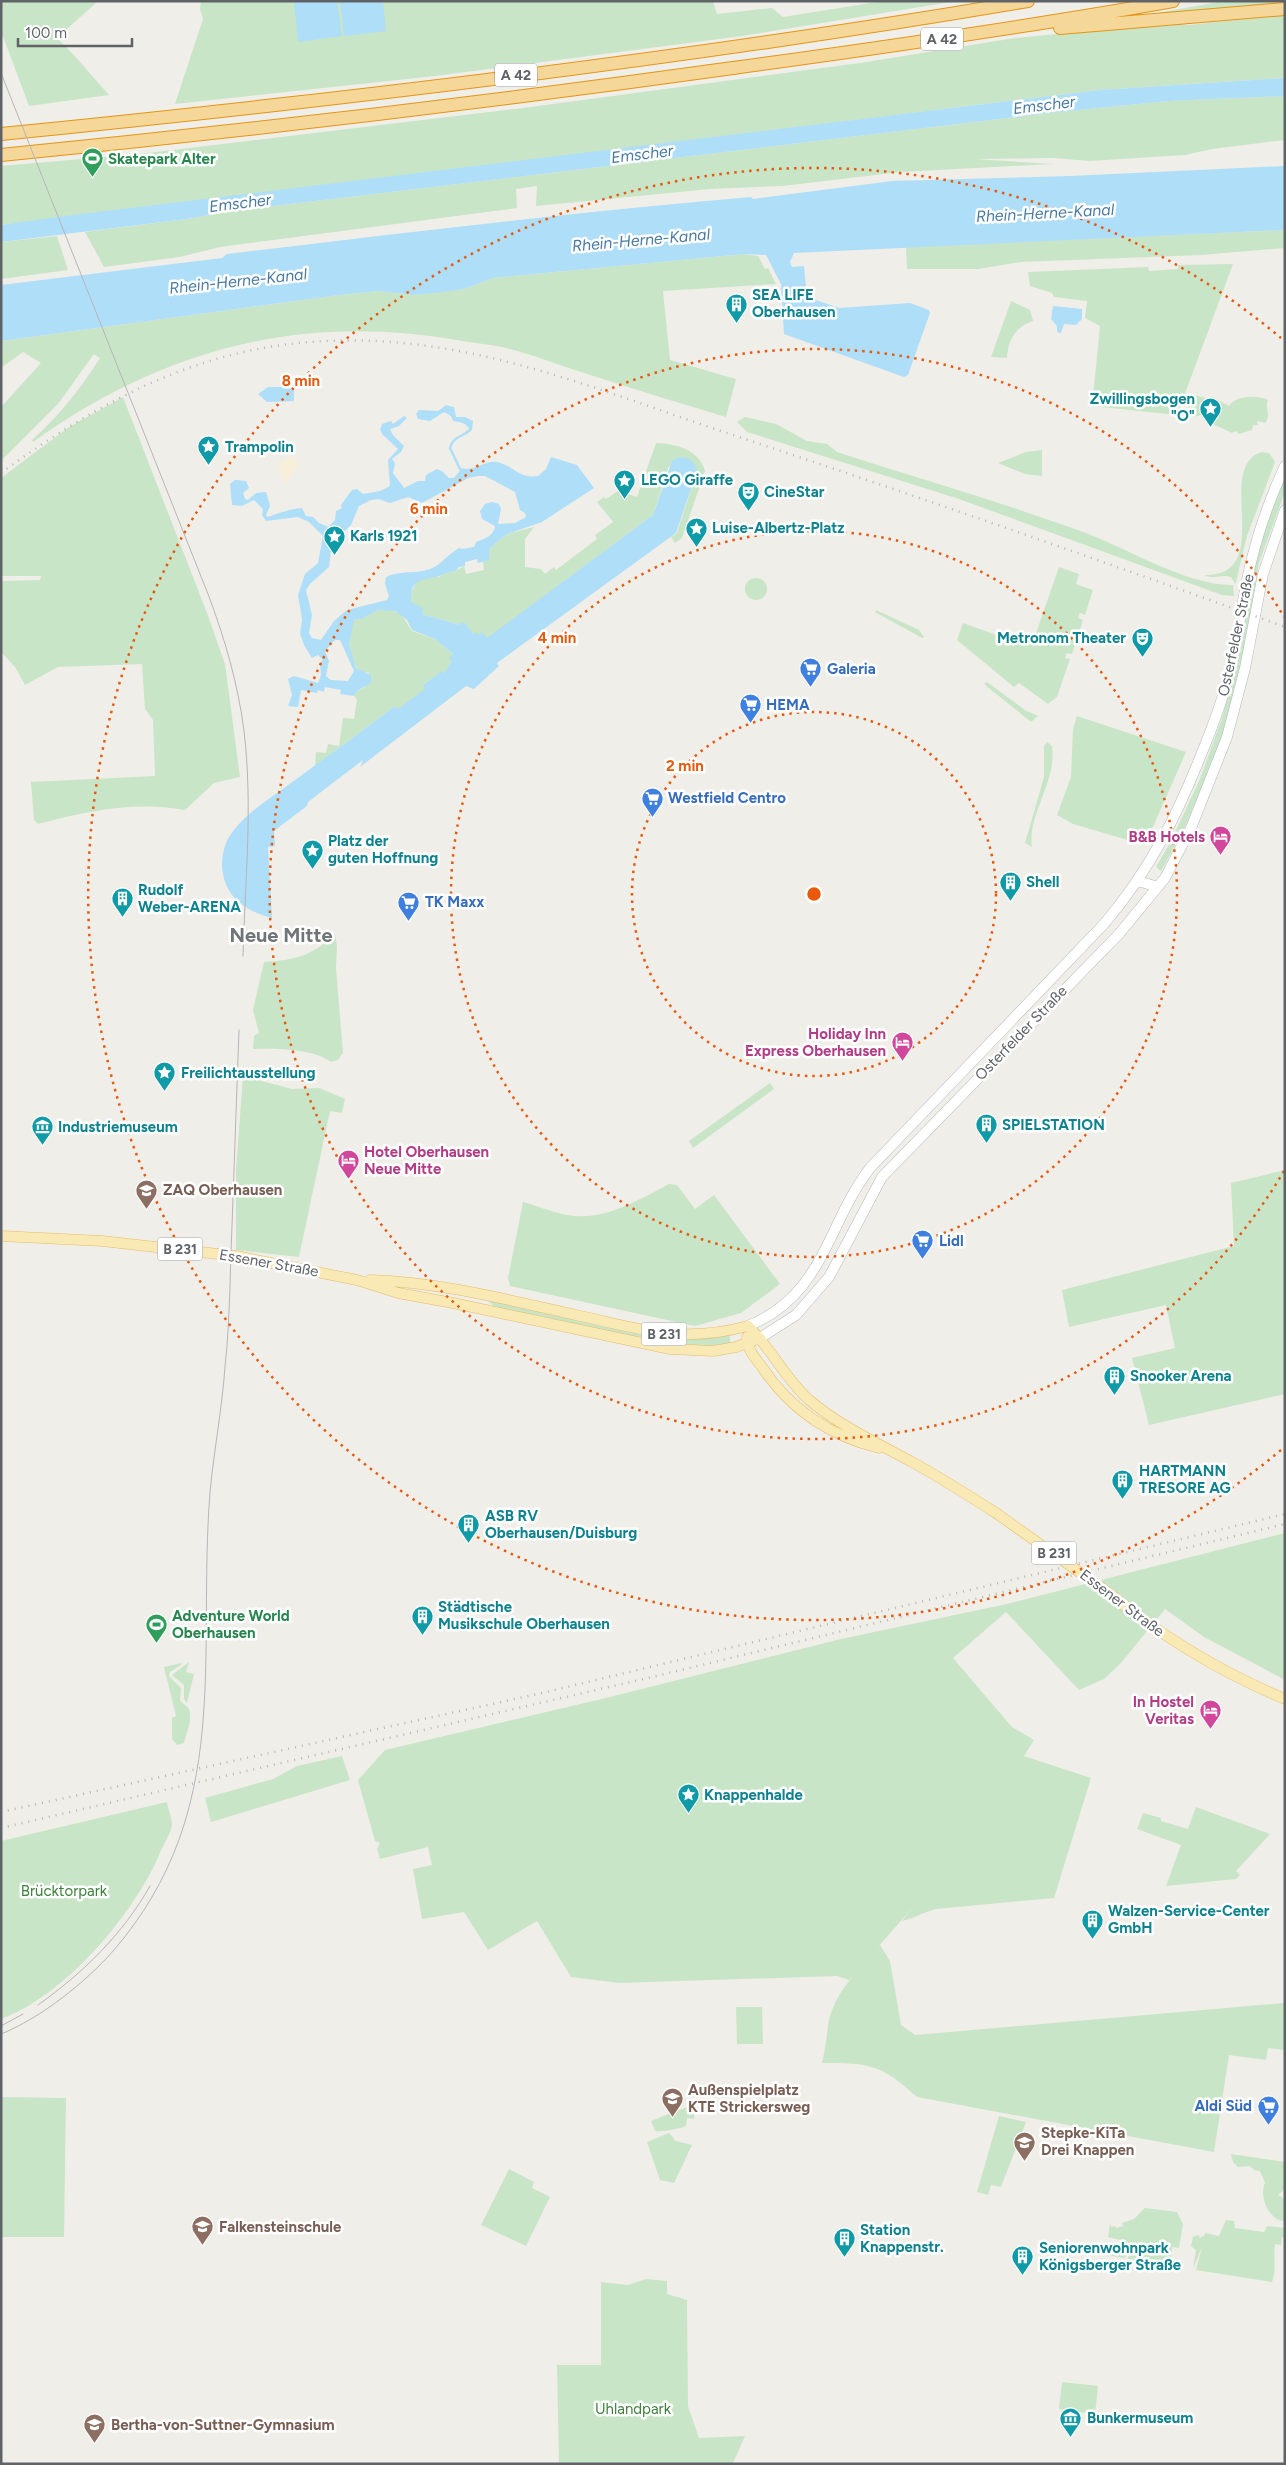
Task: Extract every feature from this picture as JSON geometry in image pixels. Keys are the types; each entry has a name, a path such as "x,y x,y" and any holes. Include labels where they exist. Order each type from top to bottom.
{"highway":[{"name":"A 42","path":"1,134 201,114 527,74 767,41 1028,1"},
{"name":"A 42","path":"1,155 270,127 538,95 844,54 1040,25 1173,1"},
{"path":"1040,25 1063,29 1285,9"}],"main road":[{"name":"Osterfelder Straße","path":"748,1326 775,1312 796,1293 812,1274 827,1249 862,1178 870,1168 1104,924 1138,881 1168,830 1221,705 1235,647 1253,554 1266,512 1285,466"},
{"name":"Osterfelder Straße","path":"760,1338 796,1315 829,1277 882,1176 1119,934 1158,887 1172,866 1191,828 1227,737 1245,668 1264,574 1285,510"},
{"path":"1138,881 1158,887"},
{"path":"870,1168 882,1176"},
{"name":"Essener Straße","path":"1,1236 102,1241 236,1256 357,1280 398,1293 477,1308 670,1350 713,1351 747,1344 760,1338"},
{"name":"Essener Straße","path":"357,1280 433,1284 660,1333 710,1335 748,1326 760,1338 781,1368 808,1399 838,1420 888,1450 941,1478 996,1513 1110,1594 1152,1628 1192,1653 1246,1683 1285,1699"},
{"path":"474,1293 477,1308"},
{"path":"477,1308 489,1296"},
{"path":"747,1344 748,1326"},
{"name":"Essener Straße","path":"747,1344 774,1384 800,1410 844,1437 888,1450"},
{"path":"800,1410 808,1399"}],"green space":[{"path":"1,1 98,1 57,38 109,95 29,106 1,31"},
{"path":"201,1 713,1 717,14 772,8 783,17 883,1 957,1 742,36 435,76 175,104 203,19 200,9"},
{"path":"1224,1 1285,3 1140,16"},
{"path":"1285,15 1285,78 1100,90 1,225 1,166 139,154 523,108 860,63 1015,38 1160,24 1188,25"},
{"path":"1285,96 1285,140 1212,149 1185,155 1089,161 1054,158 975,159 1053,164 900,172 783,186 710,189 536,206 537,186 516,189 517,208 220,247 180,257 104,267 85,232 187,219 232,211 1050,113 1168,101"},
{"path":"1285,230 1285,248 1201,255 1021,262 978,269 907,269 906,247"},
{"path":"57,236 68,270 1,279 1,242"},
{"path":"744,254 758,256 765,269 768,268 776,284 663,291 670,360 736,379 726,417 502,347 399,333 343,331 288,336 235,346 183,362 132,383 82,410 33,442 32,440 69,401 85,380 100,358 94,354 58,404 1,461 1,407 41,363 23,352 1,368 1,341 339,295 379,291 412,295 464,289 493,278"},
{"path":"1233,264 1177,415 1092,406 1100,326 1085,318 1087,301 1054,297 1052,293 1030,286 1028,272 1148,267 1149,271 1178,269 1178,265"},
{"path":"1011,301 1030,310 1033,321 1021,327 1014,335 1009,345 1007,358 991,357"},
{"path":"1195,395 1208,399 1213,397 1229,406 1232,402 1242,398 1263,398 1268,400 1267,420 1265,423 1257,421 1258,425 1253,425 1252,430 1239,434 1236,431 1232,433 1211,424 1201,415 1193,417 1186,411"},
{"path":"123,397 225,664 240,777 214,783 185,810 166,807 129,807 93,811 38,824 34,820 31,782 155,776 153,720 145,709 142,664 58,667 25,685 15,667 1,652 1,581 40,580 41,576 1,576 1,478 69,427"},
{"path":"745,417 776,424 807,441 827,444 837,452 994,501 1086,533 1197,580 1233,585 1234,596 1222,595 959,499 747,432 737,422"},
{"path":"656,443 679,446 686,449 698,457 705,471 682,538 675,543 671,537 677,533 697,471 669,466 653,515 487,639 473,634 460,625 422,614 418,607 411,602 411,594 416,582 422,577 439,577 445,572 456,571 464,566 466,574 484,570 483,561 489,559 490,548 507,534 534,527 525,539 525,567 541,569 545,574 554,567 556,570 597,539 595,535 613,522 597,502 604,497 606,499 618,491 637,497"},
{"path":"1042,450 1042,476 1025,474 998,463 1026,452"},
{"path":"1262,452 1269,453 1275,462 1247,536 1236,582 1235,584 1231,577 1204,575 1225,571 1237,559 1242,541 1241,498 1243,477 1248,461"},
{"path":"1285,475 1285,492 1259,563 1245,650 1220,745 1184,829 1161,871 1156,867 1171,841 1200,779 1223,715 1264,527"},
{"path":"1059,567 1079,574 1076,584 1093,590 1085,615 1080,613 1078,618 1083,620 1072,654 1067,653 1065,658 1070,659 1057,697 1048,704 1019,683 1014,687 957,640 963,623 1005,638 1006,633 1033,642"},
{"path":"756,578 766,585 767,589 760,599 756,600 746,593 745,589 752,579"},
{"path":"388,609 401,614 412,631 435,639 453,654 452,661 444,673 442,672 423,685 426,689 398,710 395,706 315,766 316,752 326,753 328,744 339,746 343,718 354,719 357,700 354,696 357,691 364,688 369,673 359,671 353,660 349,646 351,626 354,620 362,619 378,610"},
{"path":"876,610 919,630 924,637 922,638 875,612"},
{"path":"987,682 1025,710 1038,716 1031,722 984,684"},
{"path":"1077,716 1186,752 1145,845 1073,824 1057,815 1071,777 1073,729"},
{"path":"1047,742 1052,746 1052,759 1047,785 1034,823 1032,847 1025,843 1044,777 1044,746"},
{"path":"335,934 343,1053 338,1060 331,1062 315,1054 305,1052 283,1049 253,1049 254,1036 259,1033 253,1010 264,962 302,956 319,947"},
{"path":"243,1076 292,1089 319,1088 345,1099 342,1113 330,1111 299,1257 236,1250 236,1170"},
{"path":"770,1083 774,1089 693,1148 689,1141"},
{"path":"1285,1170 1285,1394 1149,1425 1132,1358 1175,1348 1166,1305 1069,1327 1062,1290 1234,1246 1231,1183"},
{"path":"669,1184 677,1185 695,1209 714,1195 780,1284 741,1313 695,1326 510,1286 508,1278 523,1202 567,1215 594,1215 620,1208"},
{"path":"488,1300 684,1339 704,1339 729,1334 731,1344 679,1347 494,1307"},
{"path":"1285,1533 1285,1680 1204,1637 1165,1609 1121,1663 1104,1679 1079,1690 1006,1612 953,1658 1012,1727 1034,1740 1024,1756 1091,1778 1054,1898 936,1909 902,1921 914,1906 849,1980 837,1976 619,1983 571,1977 537,1921 488,1950 464,1912 422,1919 413,1869 432,1865 428,1847 380,1859 377,1849 380,1843 375,1841 358,1780 385,1750 610,1697 841,1639 1007,1604"},
{"path":"189,1662 186,1672 194,1674 187,1703 184,1699 184,1685 172,1675"},
{"path":"181,1663 181,1665 170,1672 169,1676 181,1688 180,1700 189,1709 190,1718 184,1743 177,1745 172,1739 172,1718 176,1716 164,1667"},
{"path":"342,1756 350,1780 211,1822 205,1798 273,1779 297,1766"},
{"name":"Brücktorpark","path":"167,1802 172,1822 170,1832 148,1877 115,1926 73,1972 49,1992 25,2008 1,2019 1,1841"},
{"path":"1196,1807 1270,1834 1236,1871 1240,1875 1236,1879 1166,1886 1181,1845 1137,1829 1143,1813 1161,1818 1161,1821 1188,1829"},
{"path":"880,1945 890,1961 901,2025 915,2035 1285,2003 1285,2050 1268,2048 1266,2060 1229,2055 1214,2152 917,2097 893,2078 874,2068 864,2065 822,2063 828,2026 835,2003 848,1982"},
{"path":"736,2007 762,2007 763,2044 737,2044"},
{"path":"1,2097 66,2098 64,2237 1,2237"},
{"name":"Außenspielplatz KTE Strickersweg","path":"695,2105 694,2119 687,2118 686,2126 655,2131 651,2121"},
{"path":"999,2116 1026,2122 1001,2187 991,2185 988,2195 977,2192"},
{"path":"669,2133 676,2141 692,2145 674,2183 660,2180 647,2142"},
{"path":"1231,2154 1285,2162 1285,2189 1278,2195 1285,2199 1285,2221 1275,2218 1267,2208 1263,2195 1265,2183 1260,2171 1254,2170 1250,2166 1238,2167 1233,2162"},
{"path":"509,2169 534,2182 532,2188 550,2197 526,2246 481,2225"},
{"path":"1145,2208 1177,2212 1183,2224 1179,2248 1172,2247 1170,2265 1128,2259 1129,2254 1127,2253 1125,2258 1106,2255 1106,2249 1117,2250 1120,2240 1108,2237 1110,2223 1111,2227 1123,2226 1122,2223 1134,2219"},
{"path":"1226,2220 1234,2221 1235,2228 1264,2232 1267,2226 1285,2228 1285,2237 1282,2237 1281,2245 1275,2244 1272,2282 1196,2270 1202,2247 1193,2269 1196,2250 1191,2246 1193,2237 1198,2235 1200,2238 1205,2233 1219,2236"},
{"name":"Uhlandpark","path":"646,2279 667,2281 667,2294 687,2300 688,2406 699,2438 745,2436 733,2463 559,2464 557,2365 601,2365 601,2282 628,2285"},
{"path":"1062,2382 1098,2386 1095,2414 1059,2409"}],"sand":[{"path":"288,457 295,458 298,465 287,482 282,478 279,469 280,463"}],"water":[{"path":"294,1 337,1 342,36 298,42"},
{"path":"340,1 383,1 386,31 344,36"},
{"name":"Emscher","path":"1285,78 1285,96 1168,101 1050,113 232,211 187,219 1,242 1,225 64,216 1100,90"},
{"name":"Rhein-Herne-Kanal","path":"1285,166 1285,230 794,253 790,262 792,267 804,266 807,297 839,308 910,303 929,310 930,313 908,375 904,377 784,334 781,284 766,255 744,254 493,278 464,289 434,293 412,295 379,291 339,295 1,341 1,285 222,258 227,254 554,216 751,197 753,199 892,181 1070,176"},
{"path":"1053,306 1082,309 1082,319 1076,325 1064,324 1061,333 1057,332 1057,326 1051,319"},
{"path":"268,387 285,387 294,390 294,401 267,402 258,394"},
{"path":"446,405 454,407 456,417 465,417 473,421 472,430 463,423 453,421 451,416 444,412 430,421 418,419 416,414 419,410 438,411"},
{"path":"404,416 407,418 399,426 390,429 404,446 401,452 392,459 395,463 393,473 404,488 418,481 425,481 426,475 437,469 449,478 454,478 462,468 466,469 493,462 503,464 526,476 538,476 546,469 551,457 577,465 594,488 542,522 507,534 490,548 489,560 478,563 477,559 465,562 465,566 459,567 456,571 421,580 414,585 411,602 423,608 422,614 460,625 461,622 465,623 473,634 476,632 478,635 482,632 487,638 653,515 672,461 680,457 688,458 697,471 676,533 497,663 499,666 474,689 466,686 360,767 363,760 274,831 275,846 268,847 272,918 245,907 227,886 222,862 225,847 235,828 259,806 395,706 398,709 425,689 423,685 442,671 444,673 452,661 449,658 453,654 435,639 412,630 407,620 395,611 378,610 362,619 354,620 349,644 356,668 371,675 371,683 357,691 354,696 340,694 341,690 325,687 324,692 318,690 317,693 301,690 298,707 288,706 292,695 288,679 294,676 318,683 321,675 320,663 323,660 318,655 312,658 300,634 302,619 298,595 305,574 318,563 323,536 309,522 298,517 266,521 262,515 263,509 254,500 242,506 232,505 230,484 235,480 246,481 249,488 243,493 245,499 248,500 256,493 266,492 270,506 266,515 268,517 302,508 306,516 313,517 319,523 328,527 335,520 336,511 342,508 341,505 352,490 357,489 363,494 380,491 390,486 388,460 398,449 382,434 380,429 382,424 391,421 393,424","holes":["485,476 515,492 520,510 525,513 526,517 515,523 498,524 501,509 499,504 492,502 485,504 480,511 482,519 495,526 491,535 476,542 474,547 459,548 430,569 386,577 385,584 389,596 387,600 347,610 334,621 321,640 312,638 309,633 312,615 306,590 329,567 332,543 351,525 359,506 371,500 378,499 390,503 408,497 422,503 468,478","335,640 340,640 354,671 348,681 331,680 326,676 329,661 325,651"]}],"waterway":[{"path":"460,469 450,448 451,444 470,430"}],"tram line":[{"path":"1,73 208,594 230,662 238,696 247,759 248,843 243,956"},
{"path":"1,2034 32,2019 62,1998 114,1950 152,1897 178,1843 194,1788 202,1731 206,1673 207,1554 210,1492 228,1332 239,1030"},
{"path":"38,2005 71,1980 101,1952 139,1904 150,1886"},
{"path":"1,2026 23,2014"}],"railway":[{"path":"1,473 38,447 114,401 153,382 193,366 235,354 279,345 325,341 379,341 432,347 484,356 585,384 942,506 1285,627"},
{"path":"1,1812 542,1693 1285,1514"},
{"path":"1,1828 652,1677 1285,1524"}],"place":[{"name":"Skatepark Alter","path":"92,178"},
{"name":"SEA LIFE Oberhausen","path":"736,323"},
{"name":"Zwillingsbogen \"O\"","path":"1211,427"},
{"name":"Trampolin","path":"209,466"},
{"name":"LEGO Giraffe","path":"625,499"},
{"name":"CineStar","path":"748,511"},
{"name":"Luise-Albertz-Platz","path":"696,547"},
{"name":"Karls 1921","path":"334,555"},
{"name":"Metronom Theater","path":"1142,657"},
{"name":"Galeria","path":"811,688"},
{"name":"HEMA","path":"750,724"},
{"name":"Westfield Centro","path":"652,817"},
{"name":"B&B Hotels","path":"1221,856"},
{"name":"Platz der guten Hoffnung","path":"312,869"},
{"name":"Shell","path":"1010,901"},
{"name":"Rudolf Weber-ARENA","path":"122,918"},
{"name":"TK Maxx","path":"409,921"},
{"name":"Holiday Inn Express Oberhausen","path":"902,1062"},
{"name":"Freilichtausstellung","path":"165,1092"},
{"name":"SPIELSTATION","path":"986,1144"},
{"name":"Industriemuseum","path":"42,1146"},
{"name":"Hotel Oberhausen Neue Mitte","path":"348,1180"},
{"name":"ZAQ Oberhausen","path":"147,1209"},
{"name":"Lidl","path":"923,1260"},
{"name":"Snooker Arena","path":"1114,1395"},
{"name":"HARTMANN TRESORE AG","path":"1123,1499"},
{"name":"ASB RV Oberhausen/Duisburg","path":"469,1544"},
{"name":"Städtische Musikschule Oberhausen","path":"422,1635"},
{"name":"Adventure World Oberhausen","path":"156,1644"},
{"name":"In Hostel Veritas","path":"1210,1730"},
{"name":"Knappenhalde","path":"688,1814"},
{"name":"Walzen-Service-Center GmbH","path":"1092,1939"},
{"name":"Außenspielplatz KTE Strickersweg","path":"672,2118"},
{"name":"Aldi Süd","path":"1268,2125"},
{"name":"Stepke-KiTa Drei Knappen","path":"1025,2161"},
{"name":"Falkensteinschule","path":"203,2246"},
{"name":"Station Knappenstr.","path":"844,2258"},
{"name":"Seniorenwohnpark Königsberger Straße","path":"1023,2276"},
{"name":"Bunkermuseum","path":"1071,2437"},
{"name":"Bertha-von-Suttner-Gymnasium","path":"95,2444"}],"district":[{"name":"Neue Mitte","path":"281,935"}]}
